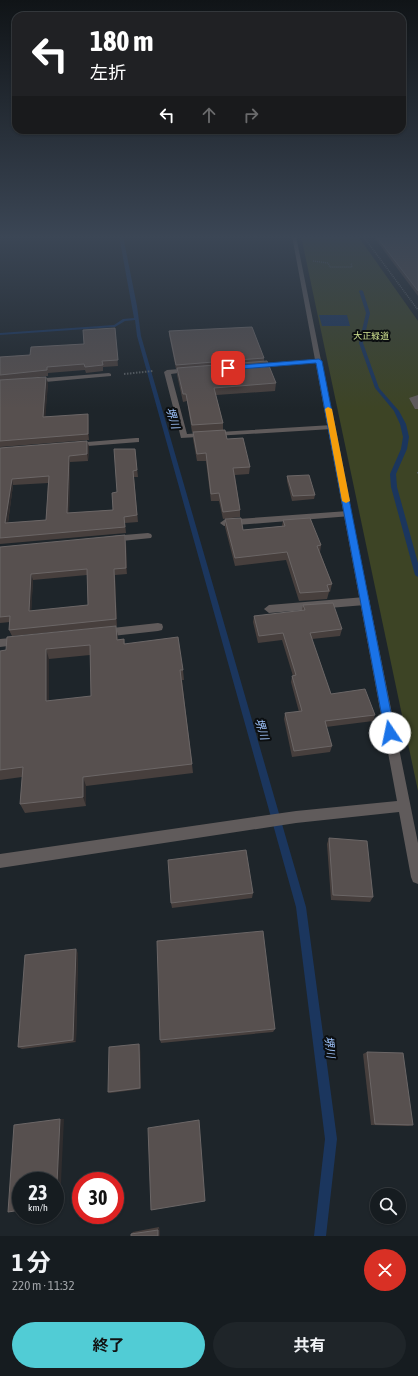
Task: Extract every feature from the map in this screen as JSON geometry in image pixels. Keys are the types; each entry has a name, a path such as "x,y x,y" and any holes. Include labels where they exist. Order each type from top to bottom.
{"street":[{"path":"306,294 418,877"},
{"path":"251,366 319,361"},
{"path":"197,370 167,372 184,436 332,427"},
{"path":"23,381 109,376"},
{"path":"418,397 413,398 418,407"},
{"path":"68,446 136,440"},
{"path":"224,524 348,514"},
{"path":"101,540 148,536"},
{"path":"269,608 365,601"},
{"path":"95,634 158,627"},
{"path":"0,643 32,640"},
{"path":"0,861 296,817 404,806"}],"path":[{"path":"406,294 418,310"},
{"path":"134,373 155,371"}],"green space":[{"name":"大正緑道","path":"313,294 399,294 418,321 418,791"}],"water":[{"path":"319,315 347,315 350,326 322,326"}],"building":[{"path":"252,327 264,358 176,365 169,331"},
{"path":"115,328 118,360 102,361 103,365 85,367 84,364 47,367 47,370 0,375 0,357 30,355 31,347 84,344 83,330"},
{"path":"267,361 276,383 214,388 223,423 192,425 186,394 183,394 177,368"},
{"path":"46,377 43,417 88,414 88,434 0,441 0,380"},
{"path":"225,430 227,439 243,438 250,467 233,468 240,510 223,512 219,493 211,494 206,453 197,454 193,432"},
{"path":"87,441 87,454 69,456 67,513 113,510 112,493 117,492 114,449 135,449 137,470 133,471 137,515 124,517 125,527 0,538 0,448","holes":["49,476 46,520 5,523 12,479"]},
{"path":"309,475 315,495 293,496 287,476"},
{"path":"241,518 243,530 285,526 283,520 310,518 321,545 317,546 332,584 327,585 329,591 300,593 287,552 235,558 225,519"},
{"path":"125,535 126,568 114,569 116,619 9,630 10,616 0,617 0,547","holes":["87,569 88,605 29,611 31,574"]},
{"path":"333,603 342,629 310,633 331,694 365,689 375,715 325,721 332,746 294,751 285,713 302,711 292,676 296,675 283,633 259,636 254,616 305,610 303,605"},
{"path":"116,626 117,640 124,639 124,644 178,637 183,670 180,670 192,764 83,777 83,797 20,804 23,767 0,770 0,651 6,650 7,637","holes":["90,645 91,696 46,701 46,649"]},
{"path":"329,838 367,841 373,897 333,895"},
{"path":"246,850 253,893 171,903 168,860"},
{"path":"263,931 275,1029 160,1040 157,941"},
{"path":"76,949 73,1040 18,1047 25,955"},
{"path":"139,1044 140,1088 108,1092 109,1047"},
{"path":"367,1052 403,1053 413,1125 375,1124"},
{"path":"60,1119 58,1172 12,1172 12,1211 8,1212 14,1125"},
{"path":"199,1120 205,1201 151,1210 148,1128"},
{"path":"158,1230 158,1236 131,1236 131,1234"}],"waterway":[{"name":"堺川","path":"133,294 137,319"},
{"path":"362,294 368,313 361,343 377,388 396,411 403,424 406,437 404,449 393,474 394,487 418,575"},
{"path":"0,334 115,326 124,320 137,319"},
{"name":"堺川","path":"137,319 139,336 301,907 331,1139 320,1236"}],"slow traffic":[{"path":"328,409 346,501"}],"route":[{"path":"228,368 319,361 390,733"}]}
